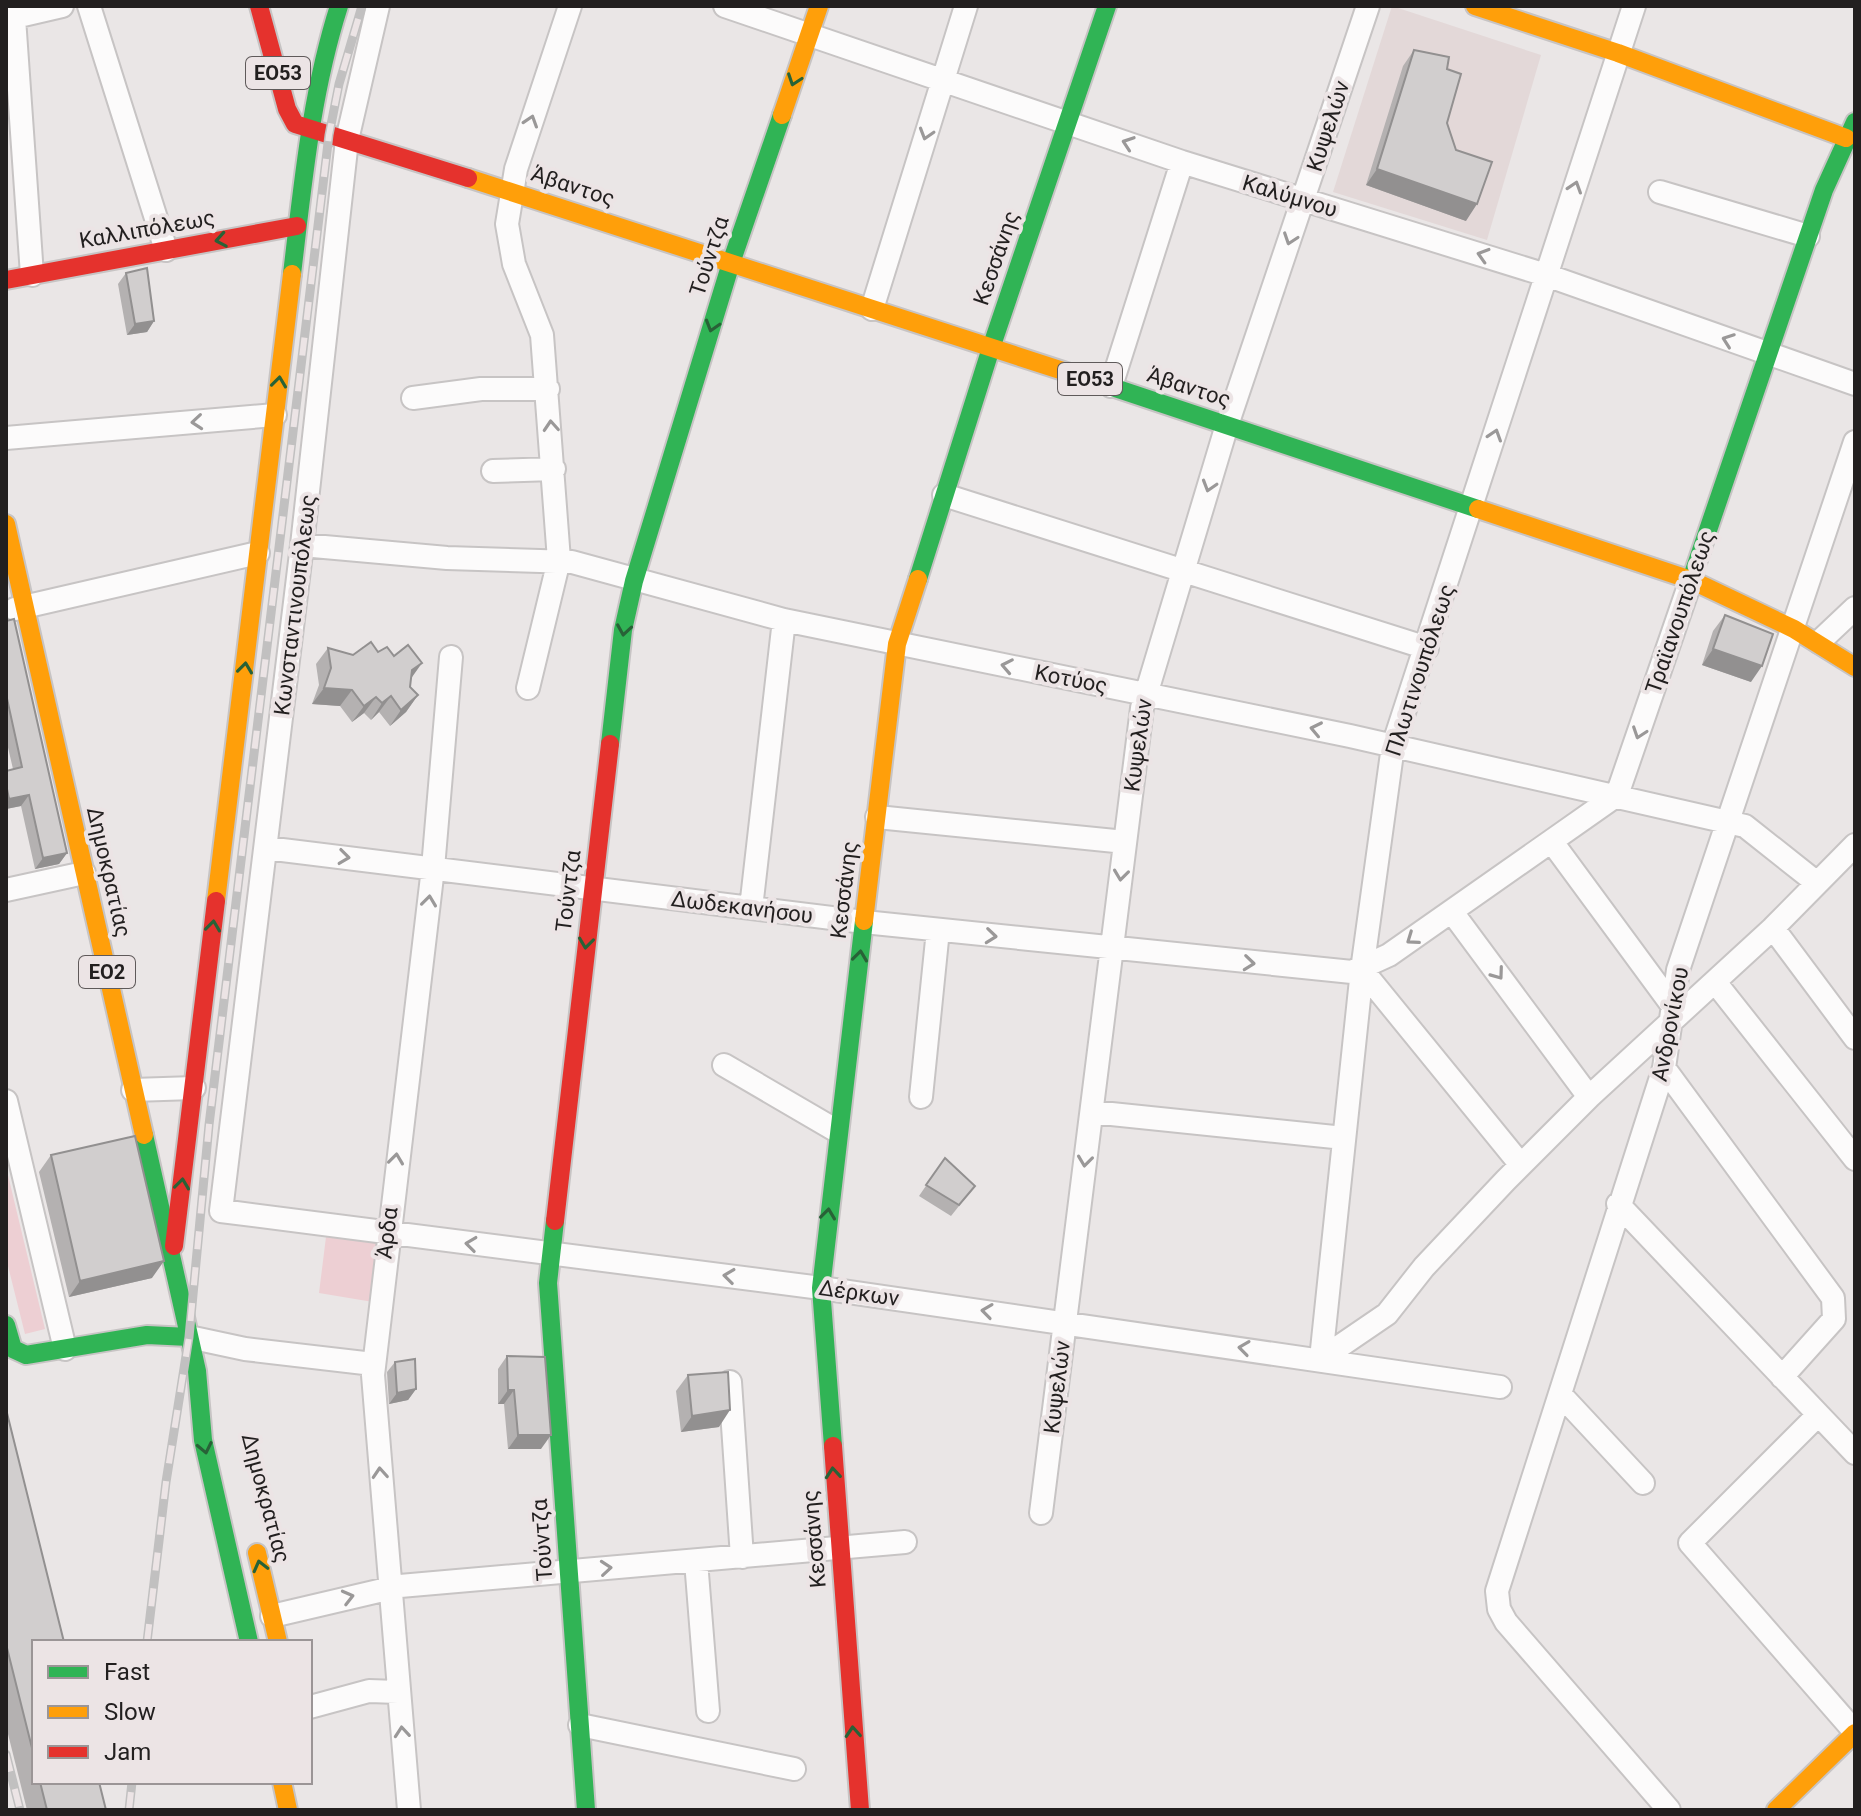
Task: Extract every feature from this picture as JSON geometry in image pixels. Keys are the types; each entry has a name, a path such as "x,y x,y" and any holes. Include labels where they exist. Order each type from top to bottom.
{"main road":[{"name":"ΕΟ53","path":"259,6 287,109 295,124 310,130"},
{"path":"172,1261 297,226 320,66 339,6"},
{"name":"Τούντζα","path":"586,1810 548,1293 623,630 634,581 731,263 819,6"},
{"name":"Κεσσάνης","path":"860,1810 821,1288 837,1131 897,644 991,348 1107,6"},
{"path":"1475,6 1852,134"},
{"name":"Άβαντος","path":"310,130 510,191 1111,386 1471,509 1691,580 1819,642 1855,667"},
{"name":"Τραϊανουπόλεως","path":"1691,580 1808,236 1852,134"},
{"name":"Καλλιπόλεως","path":"6,280 297,226"},
{"name":"Δημοκρατίας","path":"6,524 15,609 84,873 197,1371 203,1440 249,1640"},
{"path":"6,1325 13,1349 20,1355 147,1335 189,1337"},
{"name":"Δημοκρατίας","path":"197,1371 210,1391 221,1421"},
{"name":"Δημοκρατίας","path":"254,1540 278,1640"},
{"path":"1776,1810 1855,1733"},
{"path":"282,1784 288,1810"}],"street":[{"path":"89,6 166,250"},
{"name":"Κωνσταντινουπόλεως","path":"220,1207 266,848 347,140 378,6"},
{"path":"528,688 559,560 548,389 540,325 509,245 510,191 570,6"},
{"name":"Καλύμνου","path":"725,6 1182,162 1546,275 1855,384"},
{"path":"872,309 966,6"},
{"name":"Κυψελών","path":"1041,1513 1145,694 1227,425 1368,6"},
{"name":"Πλωτινουπόλεως","path":"1321,1359 1362,970 1393,746 1634,6"},
{"path":"32,275 10,18 54,7"},
{"path":"1111,386 1182,162"},
{"path":"1660,192 1808,236"},
{"path":"413,398 481,389 548,389"},
{"path":"6,438 275,415"},
{"name":"Ανδρονίκου","path":"1669,1810 1506,1622 1499,1609 1497,1591 1618,1204 1664,1068 1678,970 1855,442"},
{"path":"493,471 554,469"},
{"path":"944,495 1427,648"},
{"name":"Κοτύος","path":"302,545 447,558 559,560 784,620 1393,746 1745,826 1817,883"},
{"path":"15,609 258,553"},
{"name":"Τραϊανουπόλεως","path":"1614,798 1691,580"},
{"path":"1819,642 1855,608"},
{"path":"751,908 784,620"},
{"name":"Άρδα","path":"409,1810 373,1364 433,868 451,657"},
{"path":"1521,1165 1362,970 1452,912 1614,798"},
{"path":"877,817 1125,842"},
{"path":"1552,842 1672,1013"},
{"path":"1321,1359 1387,1314 1424,1267 1672,1013 1715,982 1855,845"},
{"name":"Δωδεκανήσου","path":"266,848 864,922 1341,973 1362,970"},
{"path":"6,890 84,873"},
{"path":"1452,912 1589,1097"},
{"path":"1773,928 1855,1038"},
{"path":"921,1097 938,930"},
{"path":"1715,982 1855,1159"},
{"path":"724,1065 837,1131"},
{"path":"1664,1068 1833,1298 1834,1319 1782,1377"},
{"path":"133,1090 194,1088"},
{"path":"6,1101 65,1349"},
{"path":"1092,1112 1344,1138"},
{"path":"1618,1204 1855,1453"},
{"name":"Δέρκων","path":"220,1207 223,1213 229,1214 821,1288 1500,1387"},
{"path":"189,1337 245,1349 373,1364"},
{"path":"730,1382 742,1557"},
{"path":"1560,1394 1643,1483"},
{"path":"1818,1415 1690,1543 1855,1733"},
{"path":"272,1616 389,1588 905,1542"},
{"path":"696,1561 708,1711"},
{"path":"312,1706 369,1691 398,1692"},
{"path":"580,1725 794,1769"}],"shaded area":[{"path":"1392,6 1541,55 1487,240 1333,192"},
{"path":"6,1167 45,1329 25,1334 6,1258"},
{"path":"326,1237 380,1243 373,1302 319,1293"}],"building":[{"path":"1414,50 1449,57 1447,69 1461,74 1447,123 1456,150 1492,162 1477,204 1377,169"},
{"path":"147,268 154,321 135,324 126,273"},
{"path":"1725,615 1773,634 1762,666 1713,649"},
{"path":"14,619 67,853 43,858 29,795 9,799 6,784 6,771 22,767 6,694 6,621"},
{"path":"371,642 378,652 387,647 394,656 408,645 422,663 412,670 410,687 418,695 401,710 391,696 382,703 376,697 364,706 352,690 324,688 331,668 328,648 353,655"},
{"path":"135,1136 164,1261 80,1281 51,1155"},
{"path":"945,1158 975,1186 959,1205 926,1185"},
{"path":"507,1356 545,1357 551,1435 518,1435 514,1390 508,1390"},
{"path":"415,1359 416,1389 397,1393 395,1362"},
{"path":"728,1372 730,1410 692,1416 688,1375"},
{"path":"6,1409 64,1640 32,1640 32,1748 6,1644"},
{"path":"40,1784 100,1784 106,1810 47,1810"}],"railway":[{"path":"147,1640 166,1482 189,1337 209,1125 329,135 339,84 362,6"},
{"path":"6,1754 20,1810"},
{"path":"129,1810 132,1784"}],"traffic: fast":[{"path":"292,274 315,105 339,6"},
{"path":"918,579 991,348 1107,6"},
{"path":"610,744 623,630 634,581 731,263 782,115"},
{"path":"1691,580 1824,190 1855,122"},
{"path":"1091,380 1478,509"},
{"path":"833,1446 821,1288 864,921"},
{"path":"144,1135 197,1371 203,1440 249,1640"},
{"path":"555,1221 548,1283 586,1810"},
{"path":"6,1325 13,1349 26,1355 147,1335 189,1337"}],"traffic: slow":[{"path":"782,115 819,6"},
{"path":"1475,6 1618,53 1846,138"},
{"path":"468,178 1091,380"},
{"path":"216,901 292,274"},
{"path":"1478,509 1691,580 1794,629 1855,667"},
{"path":"6,524 144,1135"},
{"path":"864,921 897,644 918,579"},
{"path":"257,1553 278,1640"},
{"path":"1776,1810 1855,1733"},
{"path":"282,1784 288,1810"}],"traffic: jam":[{"path":"259,6 287,109 295,124 468,178"},
{"path":"6,280 297,226"},
{"path":"555,1221 610,744"},
{"path":"174,1246 216,901"},
{"path":"833,1446 860,1810"}]}
